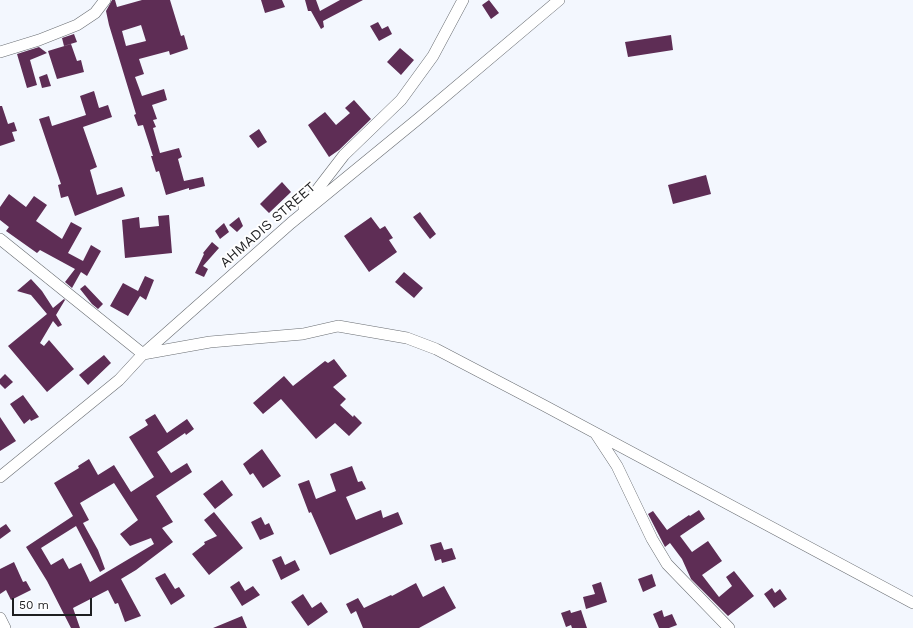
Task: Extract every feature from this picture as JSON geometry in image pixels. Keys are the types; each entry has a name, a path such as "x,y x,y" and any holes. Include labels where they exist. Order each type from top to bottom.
{"street":[{"path":"0,52 39,40 77,25 95,13 105,0"},
{"path":"291,223 344,155 401,100 433,56 463,0"},
{"name":"AHMADIS STREET","path":"0,477 119,380 143,354 291,223 424,114 559,0"},
{"path":"0,238 143,354 210,342 303,334 338,326 407,338 436,349 595,432 913,603"},
{"path":"595,432 617,466 652,539 668,564 729,628"},
{"path":"0,618 4,628"}],"building":[{"path":"112,0 115,0 117,7 142,0 170,0 181,36 184,35 188,49 170,55 169,51 139,59 144,74 135,77 142,96 164,89 167,100 152,105 157,119 153,120 156,127 153,128 160,153 179,148 182,157 178,159 184,181 203,177 205,186 189,190 189,188 166,195 159,171 156,172 151,156 153,156 143,125 138,126 134,115 136,114 106,11","holes":["141,25 146,41 126,46 122,31"]},
{"path":"261,0 282,0 285,7 265,13"},
{"path":"305,0 316,0 320,11 340,0 363,0 323,21 324,27 321,29 311,11 308,11"},
{"path":"489,0 499,13 491,19 482,5"},
{"path":"378,22 382,29 388,26 392,34 379,41 370,26"},
{"path":"74,34 77,42 64,46 62,38"},
{"path":"671,35 673,50 628,57 625,42"},
{"path":"71,44 77,61 81,60 84,72 57,79 48,51"},
{"path":"39,47 47,53 30,60 37,85 27,88 17,54"},
{"path":"400,48 414,60 401,75 387,62"},
{"path":"47,74 51,86 42,88 39,77"},
{"path":"94,91 99,108 108,105 112,117 83,127 97,167 90,170 97,195 122,187 125,196 75,216 68,196 61,198 58,185 61,184 39,119 49,116 52,126 86,115 80,96"},
{"path":"354,100 371,119 339,150 329,157 308,125 325,112 336,125 350,113 345,108"},
{"path":"0,106 2,106 8,124 14,122 17,131 12,132 15,141 0,146"},
{"path":"259,129 267,142 258,148 249,136"},
{"path":"706,175 711,194 673,204 668,185"},
{"path":"282,182 291,192 269,213 260,204"},
{"path":"9,194 26,207 34,196 47,205 36,221 62,239 71,222 82,228 68,253 83,261 91,245 101,251 87,276 81,272 72,288 65,282 75,269 40,250 37,253 6,231 9,227 0,220 0,207"},
{"path":"420,212 436,234 430,239 413,217"},
{"path":"169,215 172,253 125,258 122,220 139,217 140,228 159,226 158,216"},
{"path":"239,217 243,226 237,232 229,225"},
{"path":"371,217 380,229 385,226 393,238 389,240 397,252 369,272 344,236"},
{"path":"224,223 229,232 220,239 215,231"},
{"path":"212,242 219,248 203,266 208,269 204,277 195,273 204,254 203,253"},
{"path":"404,272 423,288 414,298 395,282"},
{"path":"145,276 154,280 146,300 140,296 128,316 110,306 123,283 138,291"},
{"path":"31,279 42,291 53,308 64,299 65,300 56,315 62,325 58,327 53,321 40,343 44,346 49,340 74,369 47,392 8,346 47,314 31,295 17,291"},
{"path":"85,285 103,304 98,309 80,289"},
{"path":"104,355 111,363 88,385 79,375"},
{"path":"334,359 347,376 333,387 346,399 340,405 362,423 349,436 335,423 316,439 281,399 263,414 253,403 284,376 293,386 325,361 328,363"},
{"path":"5,374 13,382 5,389 0,384 0,379"},
{"path":"23,395 39,417 31,421 30,419 24,424 10,404"},
{"path":"155,414 167,433 187,419 194,429 186,435 185,433 157,452 171,473 187,463 192,472 156,496 173,522 162,528 173,542 136,570 121,579 141,616 125,622 118,603 115,604 108,590 73,608 80,628 71,628 47,581 26,547 73,516 54,483 79,468 78,466 89,459 98,475 114,465 131,492 154,477 129,437 148,425 145,420","holes":["114,483 138,520 120,534 130,546 151,538 154,544 90,582 81,563 69,569 63,558 51,565 41,548 76,526 100,572 105,569 98,550 83,523 89,520 80,503"]},
{"path":"0,417 16,441 0,451"},
{"path":"262,449 281,476 263,488 253,473 250,475 243,464"},
{"path":"352,466 358,482 362,481 366,489 346,497 356,520 381,510 383,518 398,512 403,524 330,555 311,512 309,513 298,484 309,480 316,499 336,491 330,474"},
{"path":"222,480 233,495 215,509 203,494"},
{"path":"699,510 705,519 680,536 692,552 708,541 722,561 702,575 719,597 732,586 726,577 734,571 754,596 728,616 691,579 682,559 670,543 665,547 648,514 653,511 667,530"},
{"path":"214,512 243,548 209,575 192,554 205,544 204,542 217,536 204,520"},
{"path":"261,517 265,525 269,523 274,534 260,540 251,522"},
{"path":"6,524 11,531 0,539 0,528"},
{"path":"441,542 444,550 452,548 456,559 442,563 441,559 435,561 430,545"},
{"path":"281,556 285,565 295,560 300,570 281,580 272,560"},
{"path":"14,562 23,582 26,581 31,590 11,600 6,590 0,594 0,569"},
{"path":"165,573 175,589 179,587 185,596 171,605 155,578"},
{"path":"652,574 656,586 643,592 638,579"},
{"path":"239,581 245,591 253,586 260,595 242,606 230,587"},
{"path":"601,582 607,602 586,609 583,597 595,594 592,585"},
{"path":"416,583 423,597 444,586 456,608 419,628 363,628 356,611 351,614 346,604 358,598 364,608 391,595 392,596"},
{"path":"772,588 775,593 780,589 787,599 774,608 764,594"},
{"path":"303,594 312,608 321,602 328,612 308,626 291,602"},
{"path":"570,610 571,613 581,610 587,628 572,628 571,625 566,627 561,613"},
{"path":"662,610 664,617 672,614 677,625 669,628 659,628 653,614"},
{"path":"242,616 247,628 213,628"}]}
